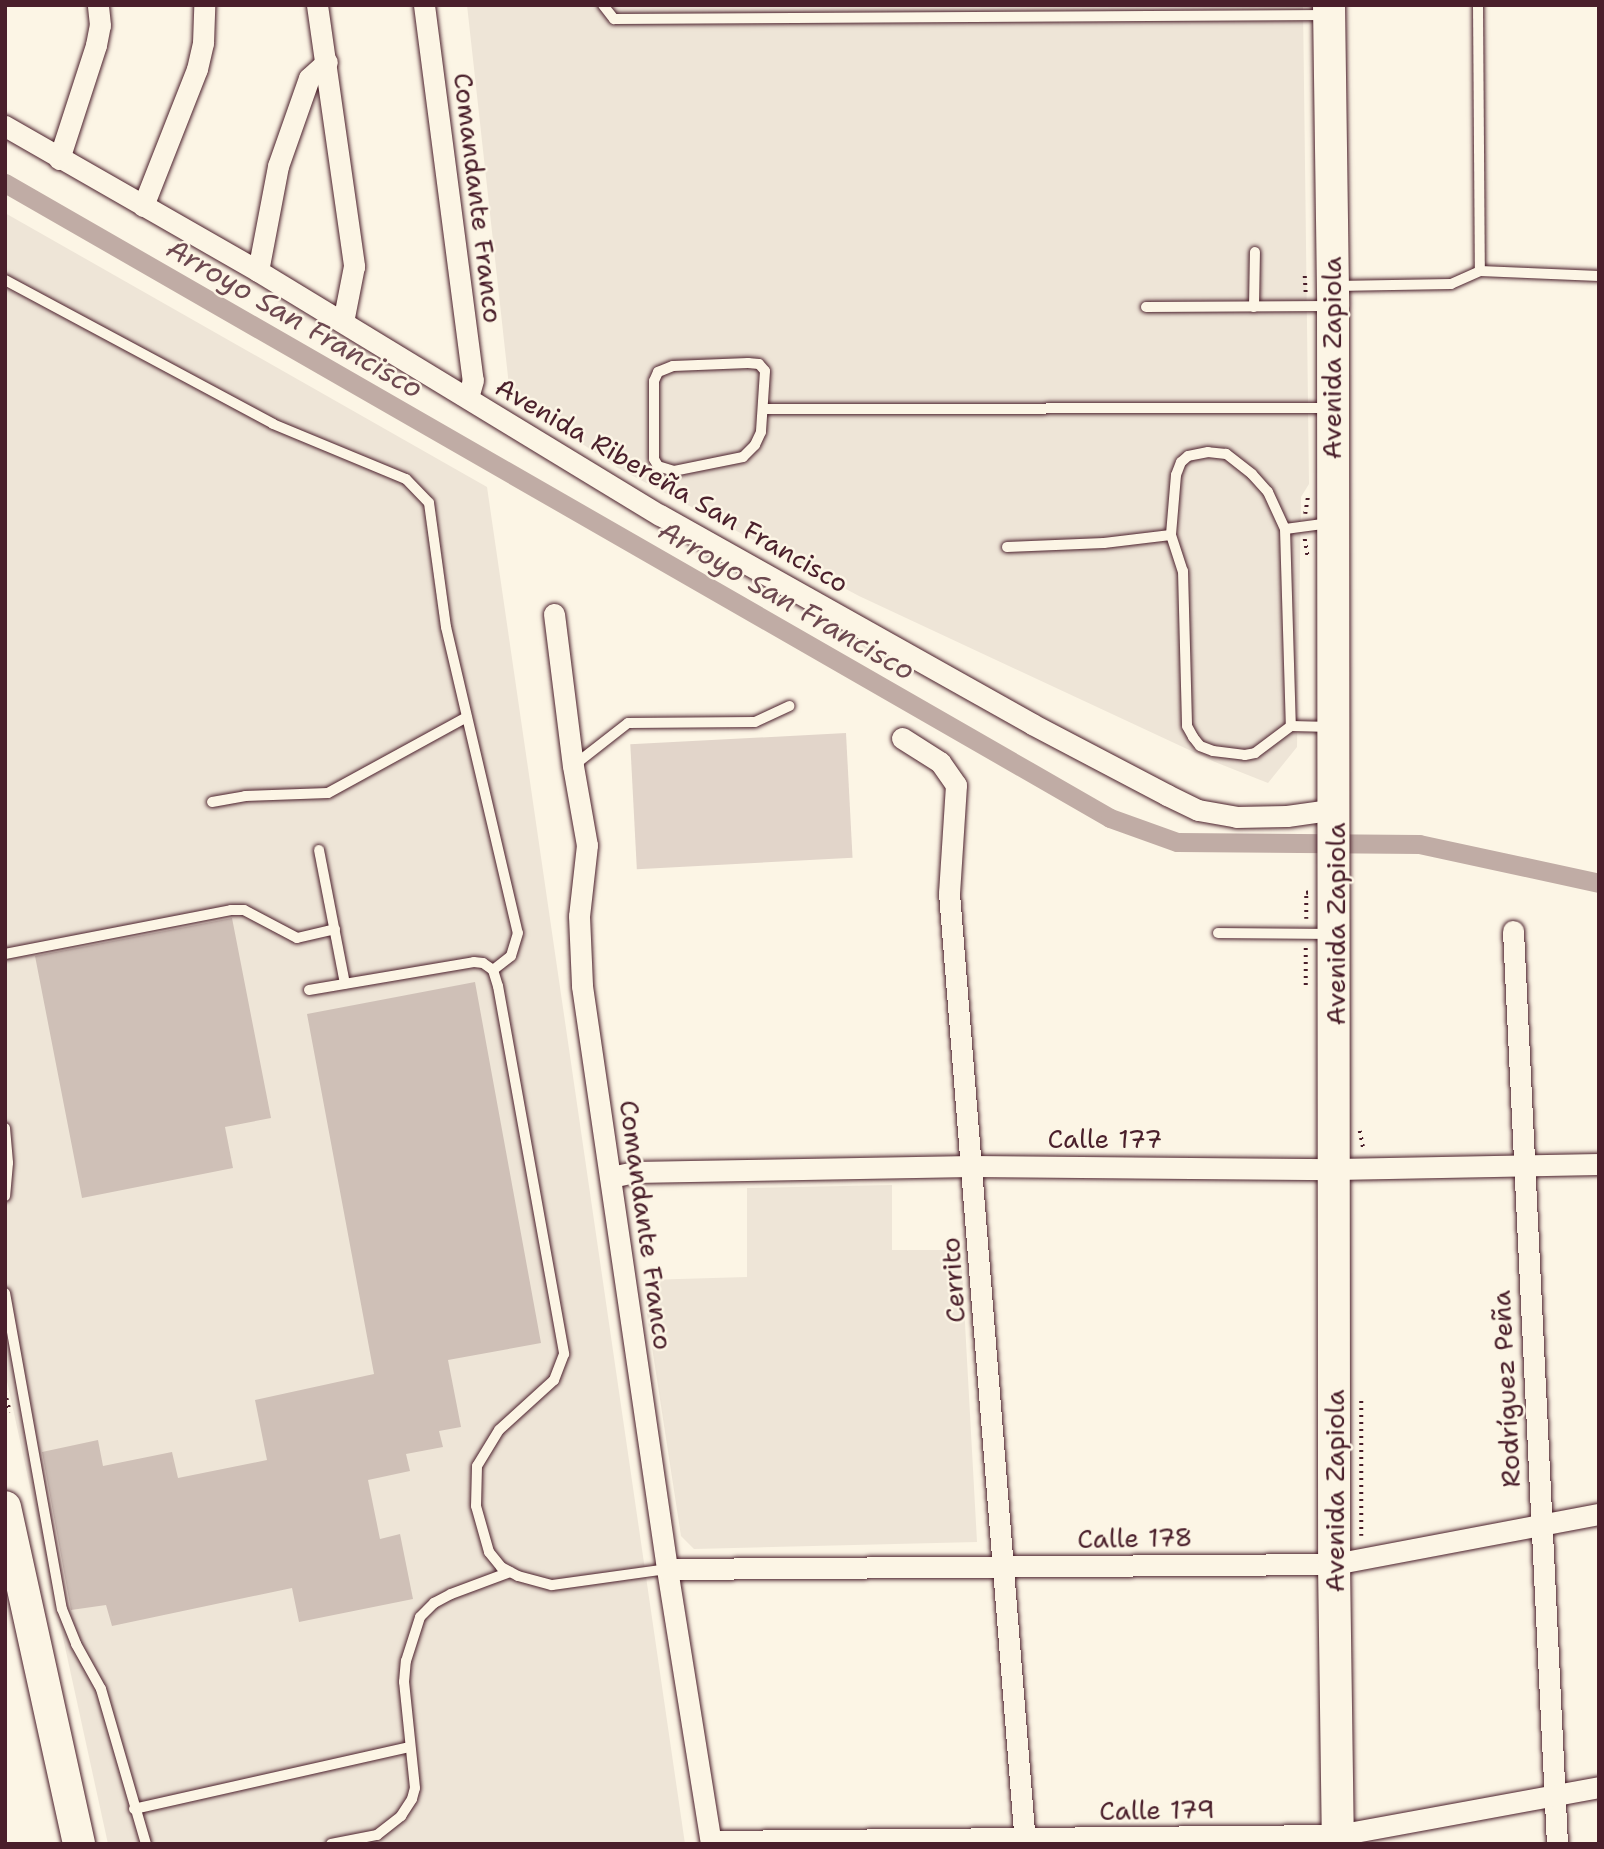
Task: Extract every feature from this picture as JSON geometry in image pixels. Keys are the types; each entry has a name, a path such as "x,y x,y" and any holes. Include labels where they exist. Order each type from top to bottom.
{"main road":[{"name":"Avenida Zapiola","path":"1329,10 1336,817 1335,1563 1338,1839"},
{"path":"5,1507 79,1844"}],"street":[{"path":"59,159 96,45 100,25 98,5"},
{"path":"143,206 197,69 203,43 204,5"},
{"path":"317,5 354,266 343,322"},
{"name":"Comandante Franco","path":"424,5 472,380 468,397"},
{"path":"258,271 278,166 309,78 327,62"},
{"name":"Avenida Ribereña San Francisco","path":"5,126 258,271 660,515 1032,724 1167,795 1198,810 1236,817 1336,817"},
{"name":"Comandante Franco","path":"554,614 573,766 587,845 579,916 582,986 667,1569 711,1842"},
{"name":"Cerrito","path":"902,738 940,762 956,785 949,893 1024,1842"},
{"name":"Rodríguez Peña","path":"1513,931 1540,1525 1558,1844"},
{"name":"Calle 177","path":"611,1177 634,1172 972,1166 1336,1169 1599,1164"},
{"name":"Calle 178","path":"667,1569 1335,1563 1599,1514"},
{"name":"Calle 179","path":"711,1842 1338,1839 1599,1787"}],"lane":[{"path":"603,5 614,19 1329,10"},
{"path":"1478,5 1480,271"},
{"path":"1254,307 1255,252"},
{"path":"1146,307 1254,307 1451,284 1480,271 1599,276"},
{"path":"5,280 273,425 406,479 429,503 446,627 518,933 511,956 493,970"},
{"path":"759,365 765,372 764,408 761,432 755,445 743,457 674,471 659,466 654,459 654,381 664,368 759,365"},
{"path":"764,408 1332,408"},
{"path":"1291,726 1285,529 1268,492 1252,474 1226,454 1208,452 1188,456 1181,462 1176,475 1171,535 1184,571 1187,726 1200,746 1213,751 1245,755 1255,753 1282,730 1291,726 1335,727"},
{"path":"1285,529 1333,523"},
{"path":"1007,547 1104,543 1171,535"},
{"path":"573,766 628,723 755,722 789,706"},
{"path":"212,802 245,796 328,793 467,717"},
{"path":"319,850 345,984"},
{"path":"5,954 231,910 244,910 297,938 335,929"},
{"path":"1218,933 1336,934"},
{"path":"309,990 474,962 483,962 493,970 564,1354 554,1380 499,1430 477,1466 476,1506 489,1552 501,1567 530,1581 566,1584 667,1569"},
{"path":"5,1128 8,1163 5,1196"},
{"path":"5,1293 62,1609 76,1644 101,1689 146,1844"},
{"path":"331,1844 377,1835 401,1816 412,1799 415,1788 404,1682 406,1661 420,1617 434,1603 451,1594 510,1572"},
{"path":"134,1810 411,1747"}],"shaded area":[{"path":"467,5 1303,5 1309,484 1301,497 1297,747 1268,783 1215,762 859,596 618,468 510,395"},
{"path":"5,213 487,487 685,1844 108,1844 5,1372"},
{"path":"846,733 853,858 637,869 630,744"},
{"path":"892,1185 892,1250 961,1250 977,1542 694,1549 681,1536 646,1308 645,1280 747,1277 747,1188"}],"building":[{"path":"232,918 271,1118 225,1127 233,1168 82,1198 35,956"},
{"path":"475,982 541,1343 448,1360 461,1427 439,1431 443,1447 406,1454 410,1471 368,1480 380,1539 400,1534 413,1599 299,1622 292,1588 112,1626 106,1605 71,1610 42,1452 98,1440 103,1466 172,1452 178,1478 267,1460 255,1400 374,1374 307,1014"}],"waterway":[{"name":"Arroyo San Francisco","path":"5,183 1110,818 1177,842 1419,844 1599,883"}]}
